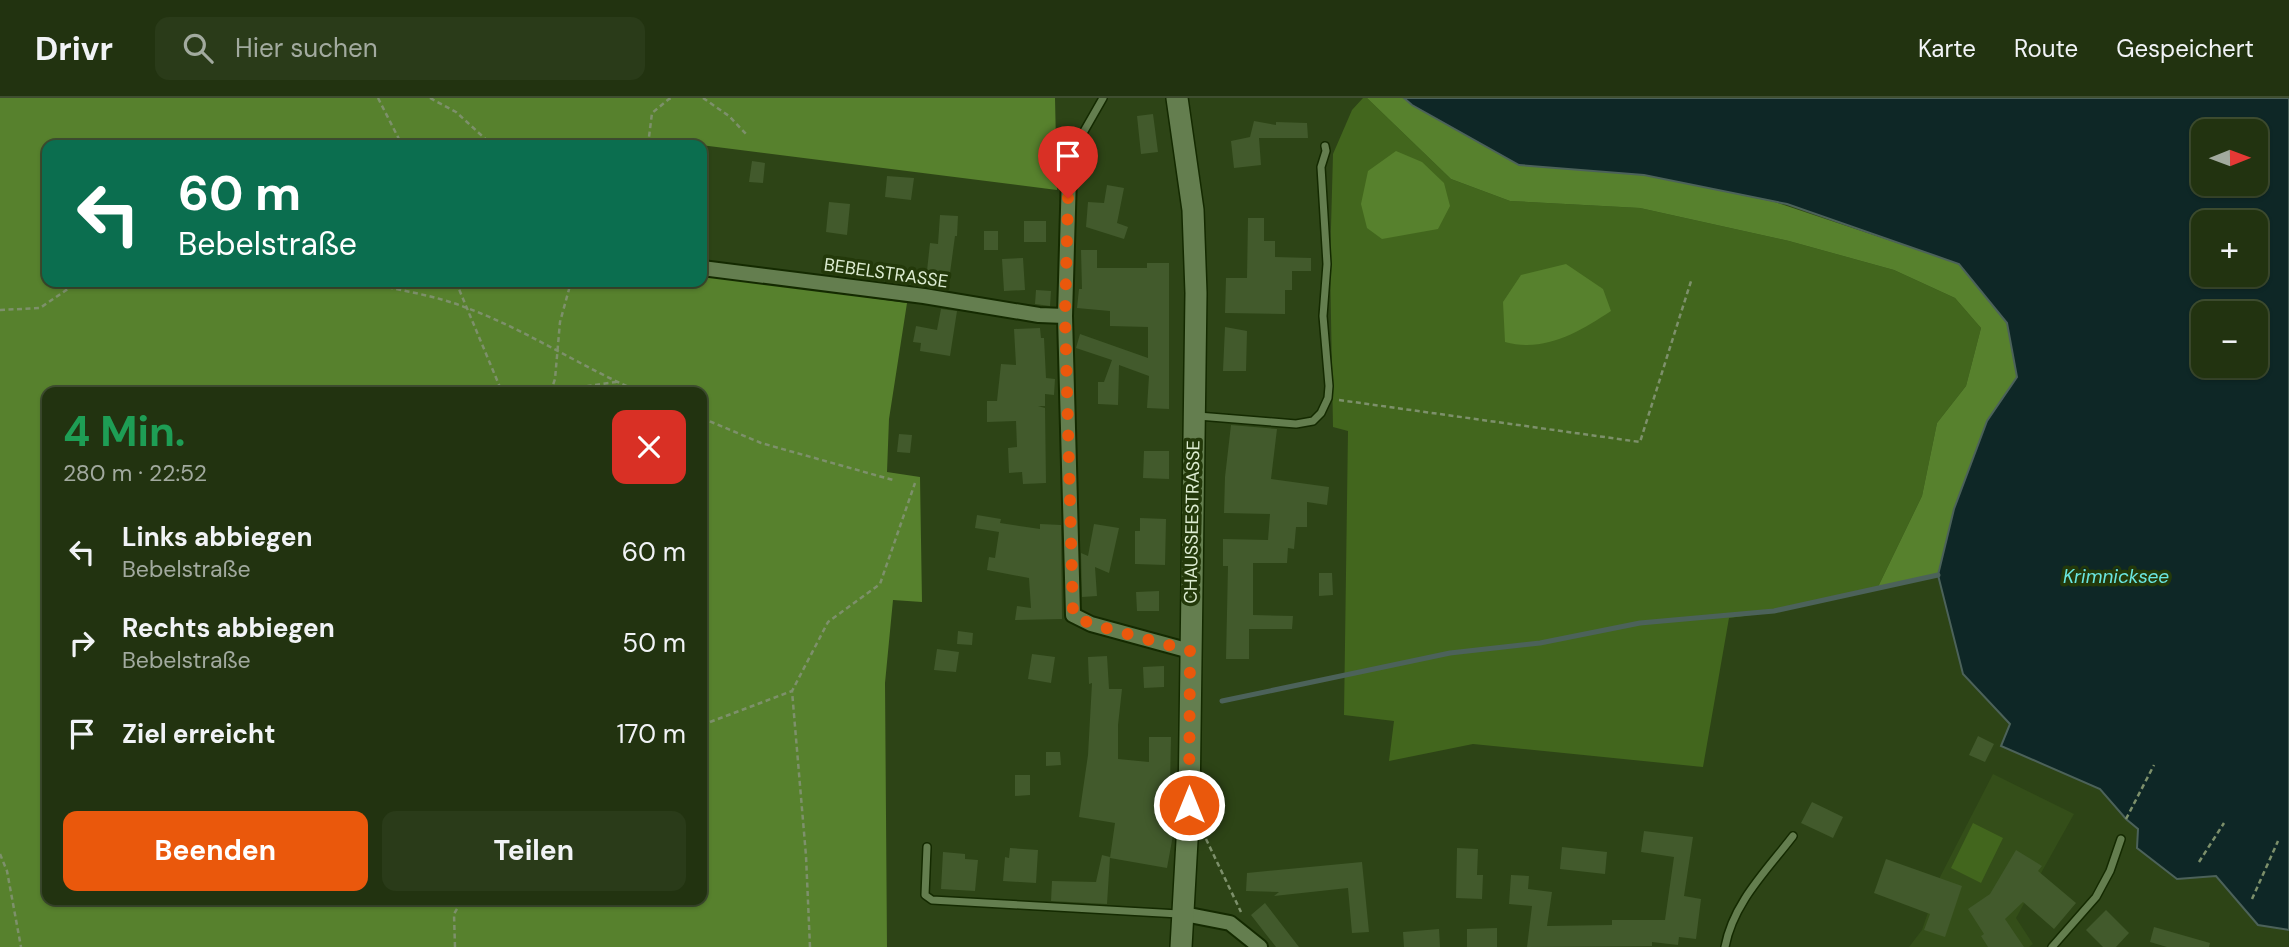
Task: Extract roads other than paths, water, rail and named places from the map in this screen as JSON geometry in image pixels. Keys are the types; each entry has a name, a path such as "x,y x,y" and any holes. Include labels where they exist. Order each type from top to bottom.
{"main road":[{"name":"CHAUSSEESTRASSE","path":"1177,98 1193,211 1196,293 1189,805 1181,947"}],"street":[{"path":"1069,174 1065,316 1073,615 1091,624 1190,651"},
{"name":"BEBELSTRASSE","path":"707,269 923,296 1039,315 1065,316"},
{"path":"1184,914 1230,923 1256,944"}],"lane":[{"path":"1069,174 1071,154 1103,98"},
{"path":"1194,416 1296,424 1312,421 1321,413 1328,398 1323,316 1327,264 1321,197 1321,167 1325,146"},
{"path":"1725,947 1727,934 1743,900 1793,836"},
{"path":"2052,947 2096,897 2110,871 2121,839"},
{"path":"927,847 925,895 932,900 1184,914"}],"water":[{"name":"Krimnicksee","path":"1404,98 2289,98 2289,930 2258,925 2216,876 2177,879 2137,848 2138,829 2100,789 2001,746 2010,724 1963,674 1938,575 1954,509 1987,421 2017,377 2007,323 1959,264 1787,204 1644,175 1519,165"}],"waterway":[{"path":"1222,701 1450,653 1540,643 1640,623 1774,611 1938,575"}]}
